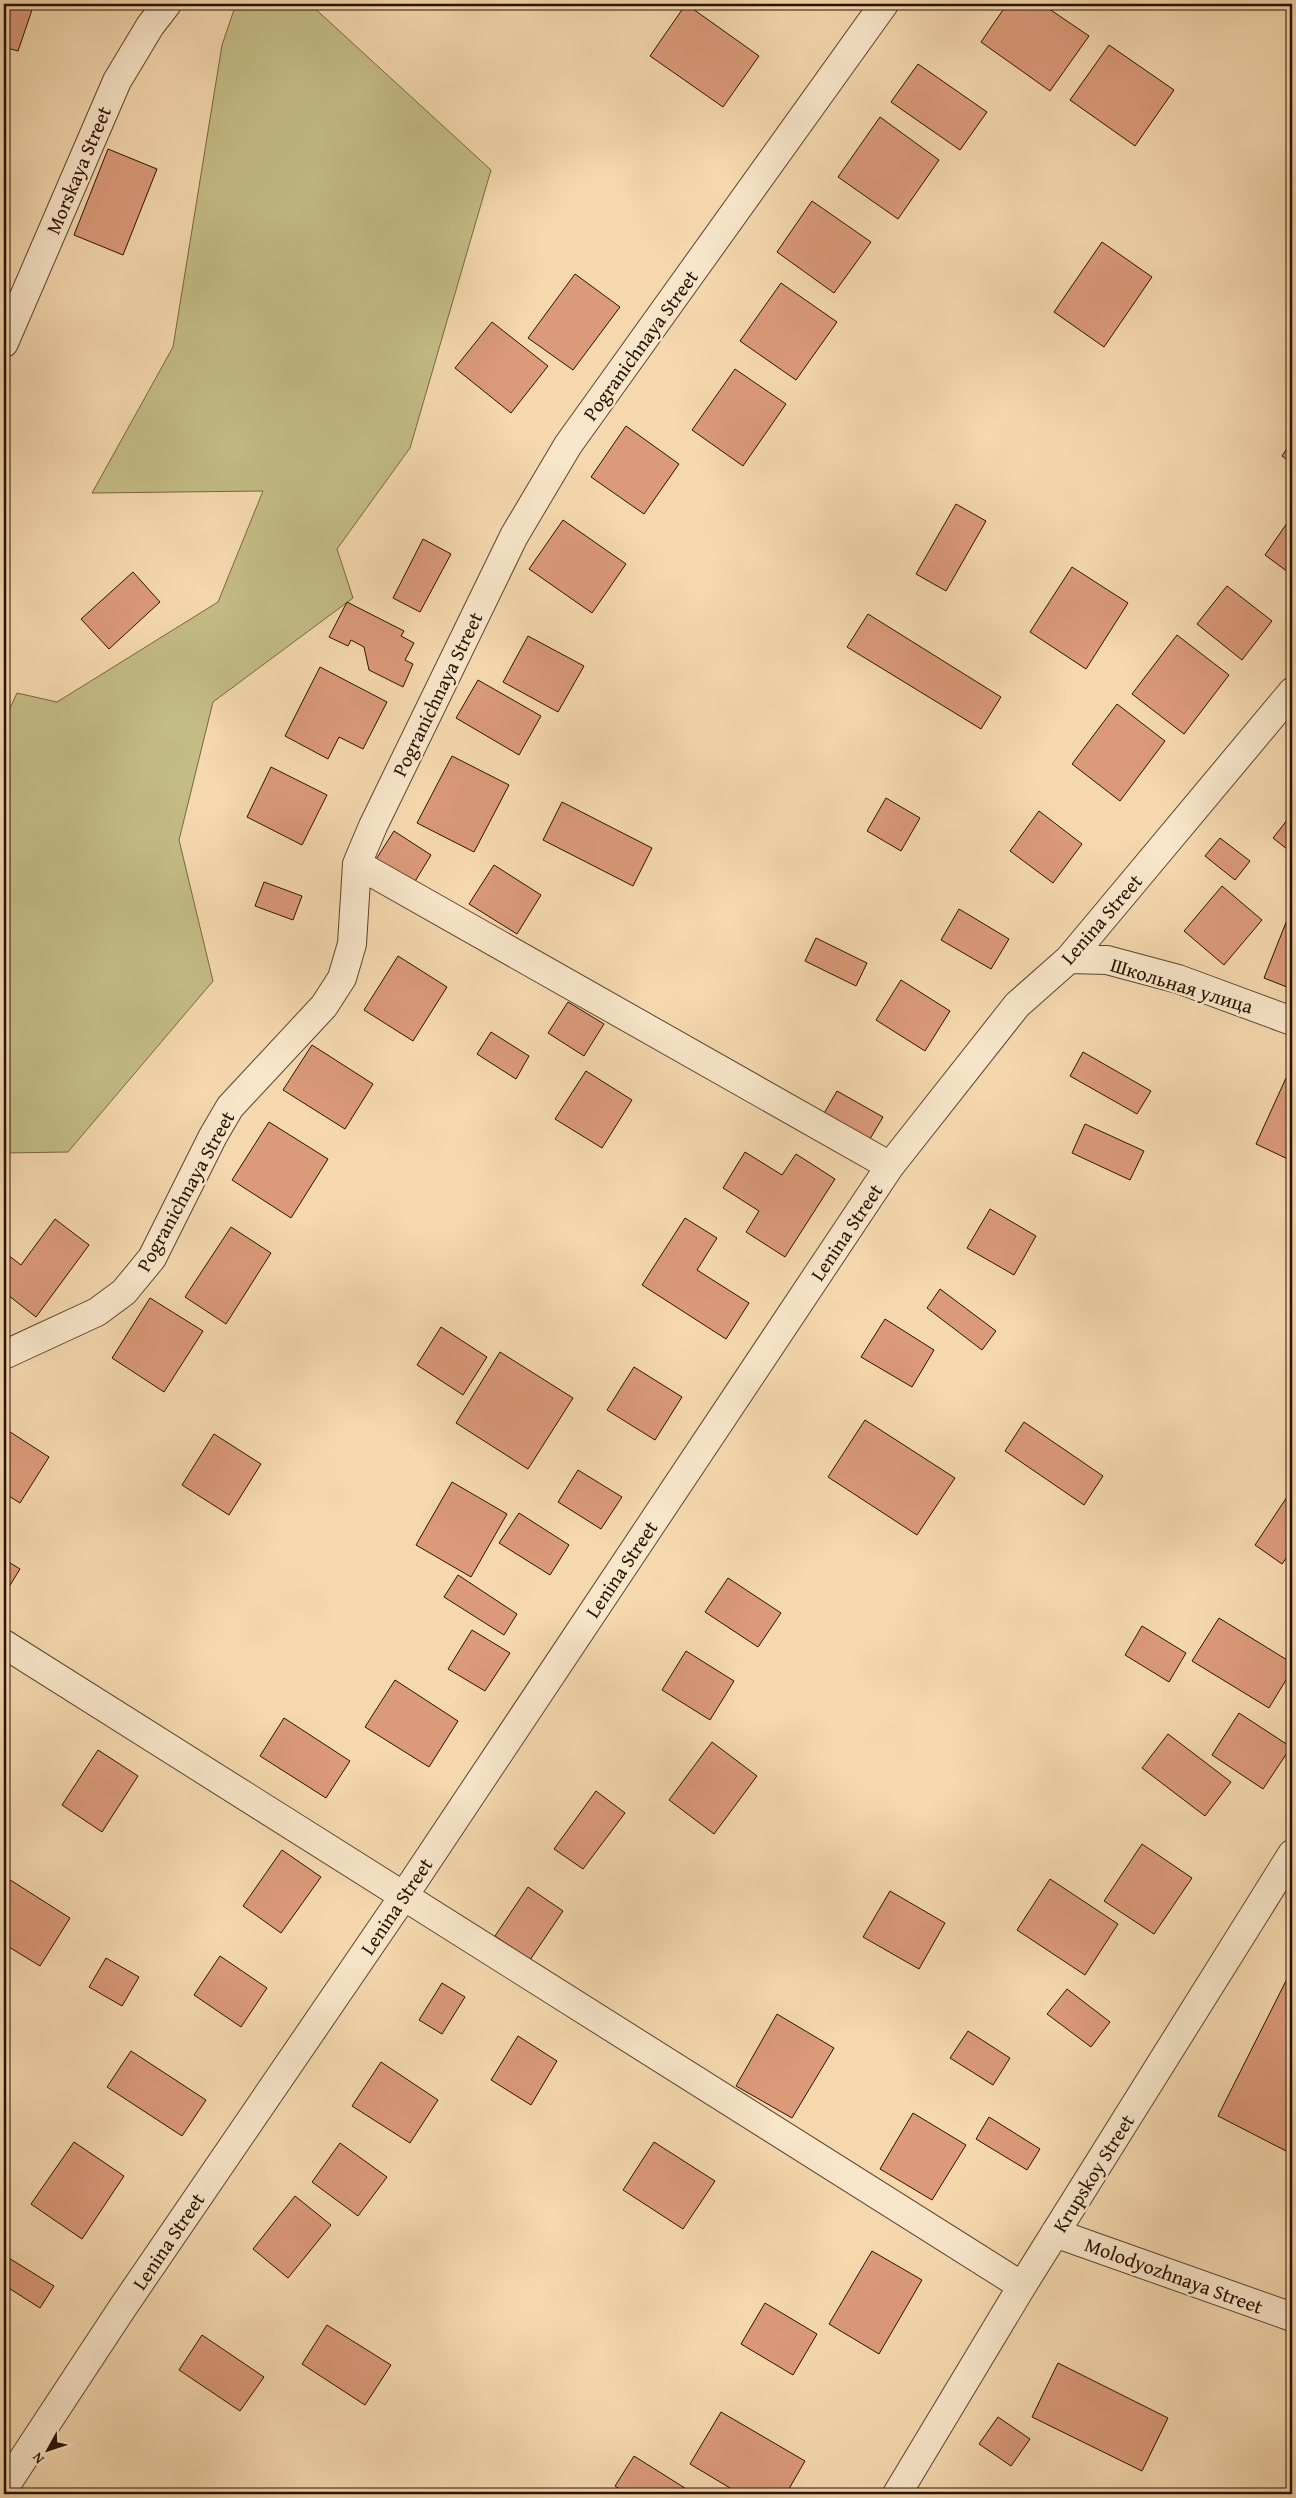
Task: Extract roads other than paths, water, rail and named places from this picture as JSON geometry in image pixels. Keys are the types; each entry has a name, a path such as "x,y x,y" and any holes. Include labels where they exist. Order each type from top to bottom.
{"street":[{"name":"Morskaya Street","path":"4,343 117,81 150,26 167,4"},
{"name":"Pogranichnaya Street","path":"4,1354 97,1312 124,1292 152,1258 213,1136 230,1107 324,1006 342,978 352,944 357,864 373,826 514,536 568,445 884,4"},
{"name":"Lenina Street","path":"4,2488 123,2307 403,1897 890,1166 1017,1005 1069,959 1292,692"},
{"path":"357,864 890,1166"},
{"name":"Школьная улица","path":"1069,959 1107,960 1178,979 1292,1021"},
{"path":"4,1644 1022,2286"},
{"name":"Krupskoy Street","path":"896,2494 1022,2286 1292,1854"},
{"name":"Molodyozhnaya Street","path":"1055,2233 1292,2317"}]}
